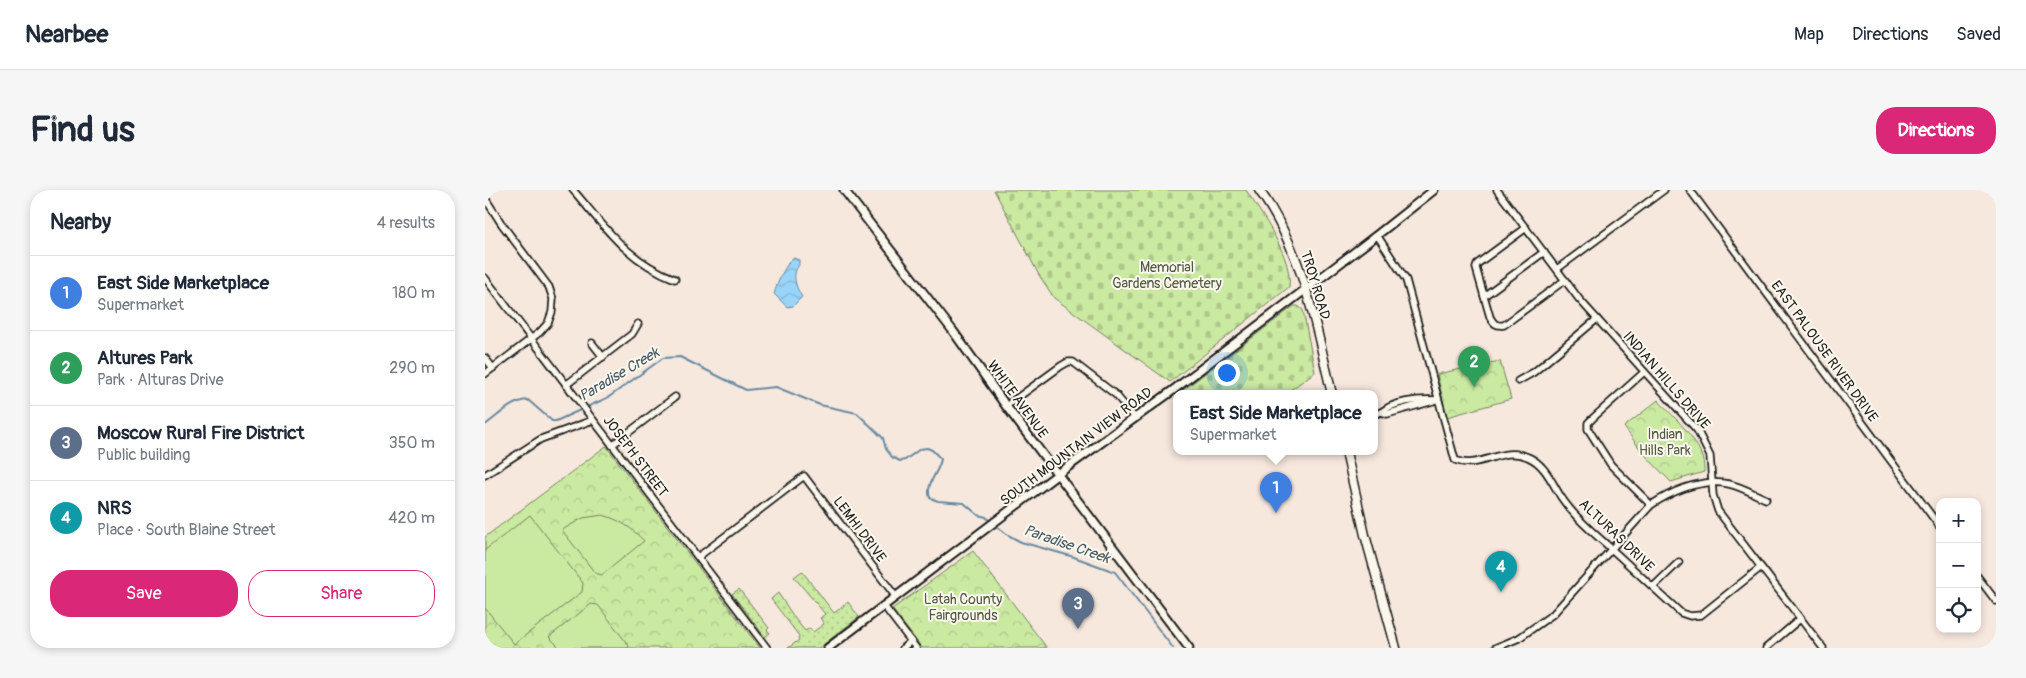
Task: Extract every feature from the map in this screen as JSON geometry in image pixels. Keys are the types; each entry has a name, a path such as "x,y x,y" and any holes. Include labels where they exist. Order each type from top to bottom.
{"main road":[{"name":"TROY ROAD","path":"1259,190 1273,211 1289,242 1306,288 1331,390"},
{"path":"1347,455 1365,535 1396,648"}],"street":[{"path":"573,190 617,242 631,255 649,268 675,279"},
{"name":"WHITE AVENUE","path":"844,190 953,331 1006,406 1189,648"},
{"name":"SOUTH MOUNTAIN VIEW ROAD","path":"828,648 1377,236 1434,190"},
{"name":"INDIAN HILLS DRIVE","path":"1497,190 1597,319 1643,373 1697,430 1710,456 1715,505 1718,511 1823,648"},
{"path":"1557,269 1664,190"},
{"name":"EAST PALOUSE RIVER DRIVE","path":"1690,190 1936,522"},
{"path":"485,198 501,223 549,286 553,300 548,323 532,339 485,374"},
{"path":"1526,228 1477,264 1476,268 1490,317 1494,323 1498,326 1504,325 1565,280"},
{"name":"ALTURAS DRIVE","path":"1377,236 1406,280 1455,460 1462,464 1472,463 1508,453 1519,453 1531,458 1541,465 1569,508 1681,613 1690,616 1701,615 1761,568"},
{"path":"1484,296 1544,252"},
{"name":"JOSEPH STREET","path":"485,278 767,648"},
{"path":"1517,380 1534,372 1597,319"},
{"path":"566,385 632,334 638,324"},
{"path":"592,343 603,357"},
{"path":"485,358 493,368"},
{"path":"1006,406 1065,364 1073,362 1116,395 1135,418"},
{"path":"1643,373 1593,418 1588,424 1588,429 1611,465 1651,505"},
{"path":"612,445 675,397"},
{"path":"1378,413 1382,412 1387,414 1438,400"},
{"path":"485,475 541,439 593,420"},
{"name":"LEMHI DRIVE","path":"698,557 804,476 896,597"},
{"path":"1495,648 1519,638 1553,614 1651,505 1666,495 1681,488 1713,482 1730,484 1766,499"},
{"path":"1653,587 1679,562"},
{"path":"1981,581 1996,601"},
{"path":"884,606 917,648"},
{"path":"1766,648 1801,619"},
{"path":"903,648 911,641"}],"green space":[{"name":"Memorial Gardens Cemetery","path":"994,190 1246,190 1268,224 1281,250 1289,275 1289,287 1170,382 1054,298 1039,275"},
{"path":"1294,306 1298,306 1303,310 1315,372 1290,390 1183,390"},
{"path":"1500,361 1511,399 1447,417 1437,374"},
{"name":"Indian Hills Park","path":"1658,400 1695,442 1703,462 1704,472 1671,482 1643,453 1624,427"},
{"path":"606,446 760,648 485,648 485,537"},
{"path":"530,515 583,583 582,592 514,644 485,608 485,550"},
{"path":"603,515 625,525 644,541 602,575 595,573 562,530 583,518"},
{"name":"Latah County Fairgrounds","path":"973,551 1047,648 922,648 892,609"},
{"path":"802,571 834,613 848,602 859,617 819,648 788,648 799,640 799,636 771,599 778,593 805,631 810,628 813,632 824,624 820,618 825,614 794,577"},
{"path":"739,589 769,628 767,630 770,633 765,637 732,594"},
{"path":"591,604 598,605 629,646 627,648 560,648 549,637"}],"water":[{"path":"791,259 799,260 795,277 796,285 802,297 793,306 787,307 774,294 783,271"}],"waterway":[{"name":"Paradise Creek","path":"485,425 510,406 528,400 552,421 556,421 609,397 663,358 680,357 746,390 776,387 820,405 857,413 883,438 886,449 892,457 900,461 905,460 920,449 927,448 932,450 941,459 929,488 930,498 938,501 964,503 978,515 986,517 990,521"},
{"name":"Paradise Creek","path":"994,524 1021,542 1074,557 1115,572 1173,648"}],"place":[{"name":"Altures Park","path":"1474,387"},
{"name":"East Side Marketplace","path":"1276,513"},
{"name":"NRS","path":"1501,592"},
{"name":"Moscow Rural Fire District","path":"1078,629"}]}
